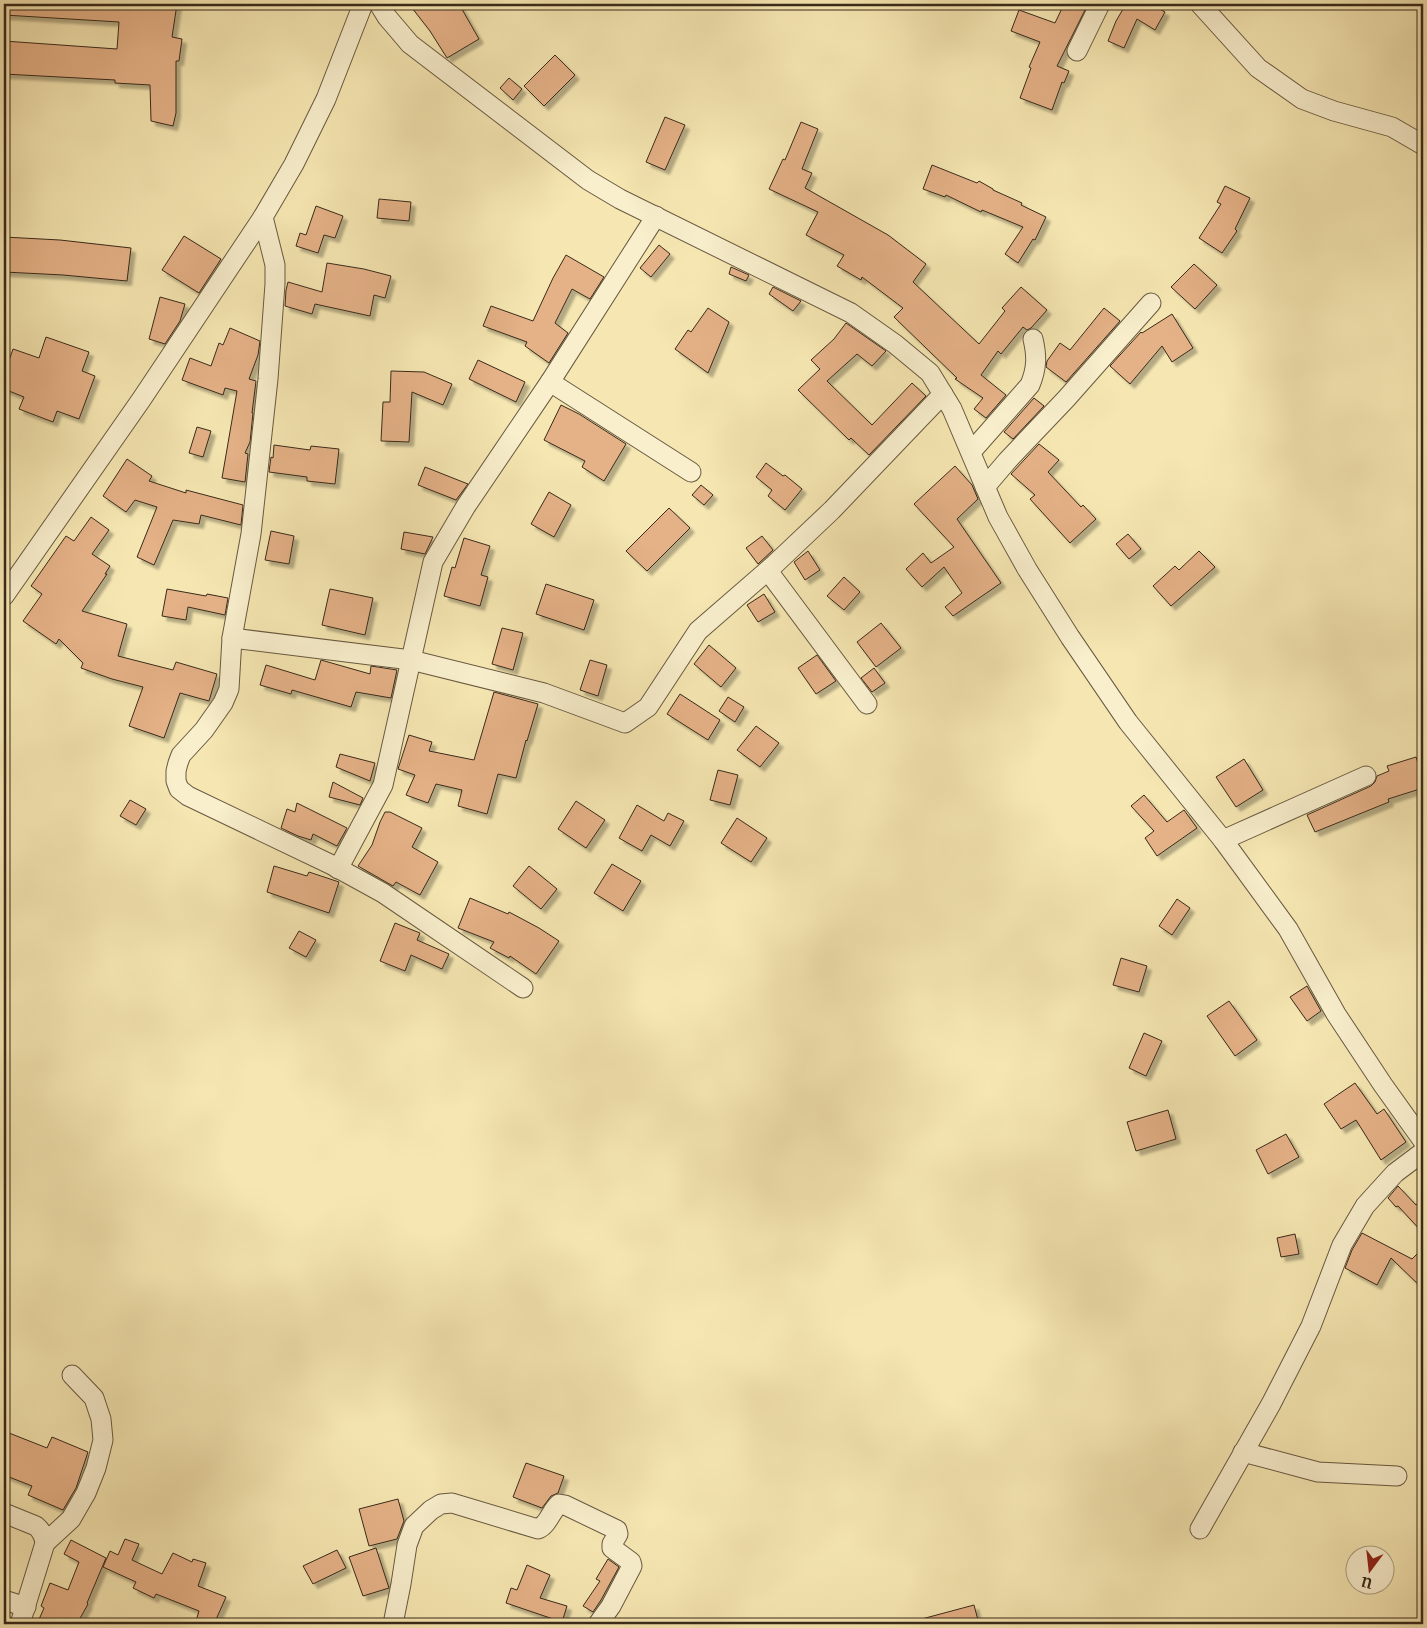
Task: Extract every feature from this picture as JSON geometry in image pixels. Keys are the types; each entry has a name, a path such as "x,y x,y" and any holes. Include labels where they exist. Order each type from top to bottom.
{"street":[{"path":"4,596 141,400 263,217 294,164 326,99 362,4"},
{"path":"379,4 387,17 410,44 588,180 620,198 851,313 895,344 930,373 952,409 998,516 1027,569 1070,637 1128,722 1223,840 1288,929 1336,1014 1423,1141"},
{"path":"1077,51 1100,4"},
{"path":"1200,4 1258,68 1302,100 1392,128 1423,145"},
{"path":"338,869 383,785 433,562 466,506 550,382 656,216"},
{"path":"263,217 274,265 274,294 268,379 252,534 232,638 229,689 223,703 204,730 181,755 176,771 176,781 179,789 188,796 338,869 383,894 523,988"},
{"path":"985,487 1152,303"},
{"path":"971,452 1030,385 1035,375 1037,364 1033,339"},
{"path":"550,382 691,472"},
{"path":"232,638 411,660 544,692 625,723 648,707 698,631 768,571 832,510 943,394"},
{"path":"768,571 867,704"},
{"path":"1223,840 1366,776"},
{"path":"1200,1529 1271,1404 1311,1326 1342,1245 1364,1206 1395,1173 1423,1152"},
{"path":"45,1543 70,1519 86,1493 96,1468 103,1440 101,1419 94,1398 72,1375"},
{"path":"1243,1452 1318,1472 1397,1476"},
{"path":"392,1624 407,1545 414,1526 431,1510 441,1504 452,1503 538,1529 543,1526 559,1504 565,1505 617,1530 618,1534 612,1544 612,1548 631,1562 632,1566 598,1624"},
{"path":"4,1513 36,1526 44,1535 45,1543 23,1616 4,1600"}],"building":[{"path":"4,4 177,4 172,37 182,39 179,61 176,61 176,113 173,126 151,121 150,85 115,83 115,80 4,74 4,41 117,49 119,22 4,15"},
{"path":"409,4 459,4 479,39 447,58 430,31"},
{"path":"1064,4 1088,4 1057,66 1069,71 1064,83 1062,82 1052,110 1020,98 1031,68 1029,67 1040,42 1011,31 1019,10 1055,23"},
{"path":"1126,4 1151,4 1165,12 1155,30 1137,19 1124,48 1108,41 1116,21"},
{"path":"555,55 575,75 544,106 524,86"},
{"path":"509,78 522,89 513,100 500,88"},
{"path":"665,117 685,125 665,170 646,162"},
{"path":"801,122 818,129 802,169 812,173 805,188 888,235 926,264 913,282 979,344 1005,311 1002,308 1021,287 1047,310 1031,328 1027,330 1023,327 1001,354 998,351 981,375 1006,395 986,418 974,409 983,398 955,379 957,378 894,317 903,308 862,277 861,280 837,266 844,255 806,235 818,212 769,189 783,159 785,160"},
{"path":"932,165 977,183 979,181 1046,217 1035,240 1033,239 1018,263 1005,254 1023,227 982,210 981,212 946,195 945,197 923,189"},
{"path":"1225,186 1250,198 1235,229 1237,231 1222,253 1199,238 1221,204 1217,202"},
{"path":"379,199 411,202 409,221 377,218"},
{"path":"316,206 343,216 335,238 324,235 318,253 296,246 300,233 306,235"},
{"path":"184,236 221,259 199,293 162,270"},
{"path":"4,237 60,240 131,248 127,281 4,272"},
{"path":"659,245 670,254 651,277 640,268"},
{"path":"566,255 604,277 590,299 572,289 555,323 568,333 549,363 525,346 527,342 483,326 491,306 533,321"},
{"path":"327,263 391,276 385,298 374,295 370,316 315,304 312,314 285,306 288,282 322,292"},
{"path":"1194,264 1217,285 1195,309 1171,287"},
{"path":"731,267 749,275 746,281 729,274"},
{"path":"773,287 801,301 793,311 769,294"},
{"path":"160,297 185,304 180,321 165,344 149,339"},
{"path":"708,308 729,322 708,373 675,349 688,330 691,332"},
{"path":"1104,308 1120,321 1066,382 1046,367 1047,361 1060,343 1070,350"},
{"path":"1172,314 1193,348 1172,362 1162,346 1130,384 1110,366 1141,332"},
{"path":"846,323 886,351 872,366 857,354 827,381 872,425 912,383 926,396 869,455 851,438 849,440 798,390 820,369 811,360 834,339"},
{"path":"230,328 260,341 258,355 249,379 256,381 250,442 245,453 248,454 245,482 222,478 237,391 225,388 223,395 182,380 190,358 211,366 219,343 223,345"},
{"path":"46,337 89,352 82,371 95,376 79,419 57,411 53,422 19,409 24,397 4,389 4,375 13,349 39,358"},
{"path":"478,360 525,382 516,402 469,379"},
{"path":"391,371 424,372 452,384 443,405 412,392 409,442 381,441 383,402 390,402"},
{"path":"1034,398 1044,406 1013,439 1004,432"},
{"path":"561,405 579,414 626,444 604,481 582,467 585,461 544,440"},
{"path":"197,427 211,431 203,457 189,453"},
{"path":"1039,444 1059,460 1048,472 1081,507 1083,505 1096,519 1070,543 1030,499 1035,495 1011,474"},
{"path":"274,445 310,450 311,446 339,449 335,484 307,481 307,477 269,472"},
{"path":"127,459 152,476 149,481 186,493 186,490 243,505 241,525 201,515 199,524 173,520 154,565 137,557 157,507 135,500 126,512 103,496"},
{"path":"766,463 802,489 785,510 768,496 772,490 756,477"},
{"path":"955,466 972,485 978,499 957,519 1001,583 953,616 945,607 962,593 944,567 922,587 906,569 923,553 931,563 954,547 914,504"},
{"path":"425,467 468,484 456,500 418,485"},
{"path":"701,485 713,495 704,505 692,495"},
{"path":"549,492 571,505 554,537 531,524"},
{"path":"669,508 690,528 647,571 626,551"},
{"path":"91,517 109,530 92,554 110,566 105,574 107,574 82,611 127,624 118,656 173,670 176,662 217,674 209,701 180,693 164,738 129,726 143,687 81,668 83,663 59,639 56,644 23,621 42,594 31,586 66,536 74,541"},
{"path":"271,531 294,536 289,564 265,560"},
{"path":"404,532 433,537 425,554 401,549"},
{"path":"1128,534 1141,549 1129,559 1116,544"},
{"path":"762,536 773,550 758,564 746,548"},
{"path":"464,538 490,546 481,575 488,577 480,606 444,596 452,567 455,568"},
{"path":"808,551 820,570 805,580 794,562"},
{"path":"1199,551 1215,567 1171,606 1153,586 1175,566 1179,570"},
{"path":"844,577 860,592 844,610 827,596"},
{"path":"546,584 594,600 584,630 536,614"},
{"path":"167,589 228,598 225,615 188,607 186,620 162,616"},
{"path":"330,589 373,598 365,635 322,625"},
{"path":"764,594 775,612 758,622 747,605"},
{"path":"881,623 901,648 876,667 857,642"},
{"path":"502,628 523,633 513,670 492,664"},
{"path":"709,645 736,668 721,687 694,664"},
{"path":"817,655 836,681 816,694 798,668"},
{"path":"321,660 370,674 371,666 397,670 391,698 356,692 351,707 292,690 291,694 260,685 266,665 315,680"},
{"path":"590,660 607,665 598,696 580,690"},
{"path":"874,668 885,683 872,692 861,678"},
{"path":"494,692 538,704 516,778 498,774 487,814 458,806 462,790 436,784 428,803 406,795 415,775 398,769 409,735 432,742 429,751 474,760"},
{"path":"680,694 720,720 708,740 667,714"},
{"path":"728,697 744,707 735,722 719,711"},
{"path":"756,726 779,743 760,767 737,750"},
{"path":"340,754 375,763 370,781 336,767"},
{"path":"1416,757 1423,778 1423,788 1388,799 1389,802 1315,832 1307,815 1371,786 1377,776 1389,771 1387,766"},
{"path":"1244,759 1263,790 1236,807 1216,777"},
{"path":"718,770 738,775 730,805 710,800"},
{"path":"333,782 363,798 360,805 329,797"},
{"path":"1144,795 1167,822 1184,810 1197,828 1157,856 1145,838 1154,831 1131,806"},
{"path":"130,800 146,809 136,825 120,816"},
{"path":"576,801 605,820 586,848 558,829"},
{"path":"297,803 347,828 337,846 313,834 311,840 281,828 287,809 295,812"},
{"path":"637,805 664,821 668,813 684,821 670,846 651,835 642,851 619,838"},
{"path":"385,812 390,812 422,828 412,847 438,862 420,895 396,882 393,886 358,866 372,845"},
{"path":"737,818 767,838 751,862 721,843"},
{"path":"612,864 641,881 623,911 594,893"},
{"path":"274,866 307,876 309,872 339,882 329,913 267,892"},
{"path":"529,866 557,889 541,909 513,886"},
{"path":"470,898 508,914 509,912 559,941 536,974 510,956 509,958 490,948 494,942 458,928"},
{"path":"1177,899 1190,908 1172,935 1159,926"},
{"path":"395,923 420,933 417,940 449,954 442,969 411,955 405,971 380,961"},
{"path":"299,931 316,940 306,957 289,948"},
{"path":"1121,958 1147,966 1139,992 1113,985"},
{"path":"1307,986 1321,1011 1307,1021 1290,997"},
{"path":"1229,1001 1257,1040 1235,1056 1207,1016"},
{"path":"1144,1033 1162,1041 1146,1076 1129,1068"},
{"path":"1355,1083 1377,1114 1384,1109 1406,1142 1381,1160 1356,1120 1341,1129 1324,1104"},
{"path":"1168,1110 1176,1139 1136,1151 1127,1122"},
{"path":"1286,1134 1299,1157 1268,1174 1256,1150"},
{"path":"1398,1186 1416,1205 1423,1198 1423,1233 1388,1198"},
{"path":"1362,1233 1412,1259 1423,1248 1423,1289 1391,1258 1377,1285 1345,1268 1352,1250"},
{"path":"1295,1234 1299,1254 1281,1257 1277,1238"},
{"path":"4,1431 47,1448 52,1437 88,1452 76,1488 63,1510 28,1495 32,1486 4,1475"},
{"path":"526,1463 564,1476 558,1493 551,1496 542,1508 513,1497"},
{"path":"398,1499 404,1521 397,1539 369,1546 359,1509"},
{"path":"125,1539 139,1544 132,1560 162,1574 173,1553 192,1562 193,1559 206,1563 198,1586 226,1597 214,1624 195,1624 199,1611 156,1594 154,1598 133,1588 136,1582 103,1567 110,1551 118,1555"},
{"path":"71,1540 106,1558 88,1604 77,1624 37,1624 44,1608 41,1606 50,1583 68,1590 79,1562 64,1554"},
{"path":"376,1548 389,1588 363,1596 349,1557"},
{"path":"337,1550 346,1568 313,1584 303,1566"},
{"path":"608,1559 619,1567 593,1612 583,1606 600,1581 596,1579"},
{"path":"527,1565 550,1575 540,1598 567,1606 562,1622 506,1603 511,1588 517,1590"},
{"path":"974,1605 979,1624 918,1624 918,1620"}]}
